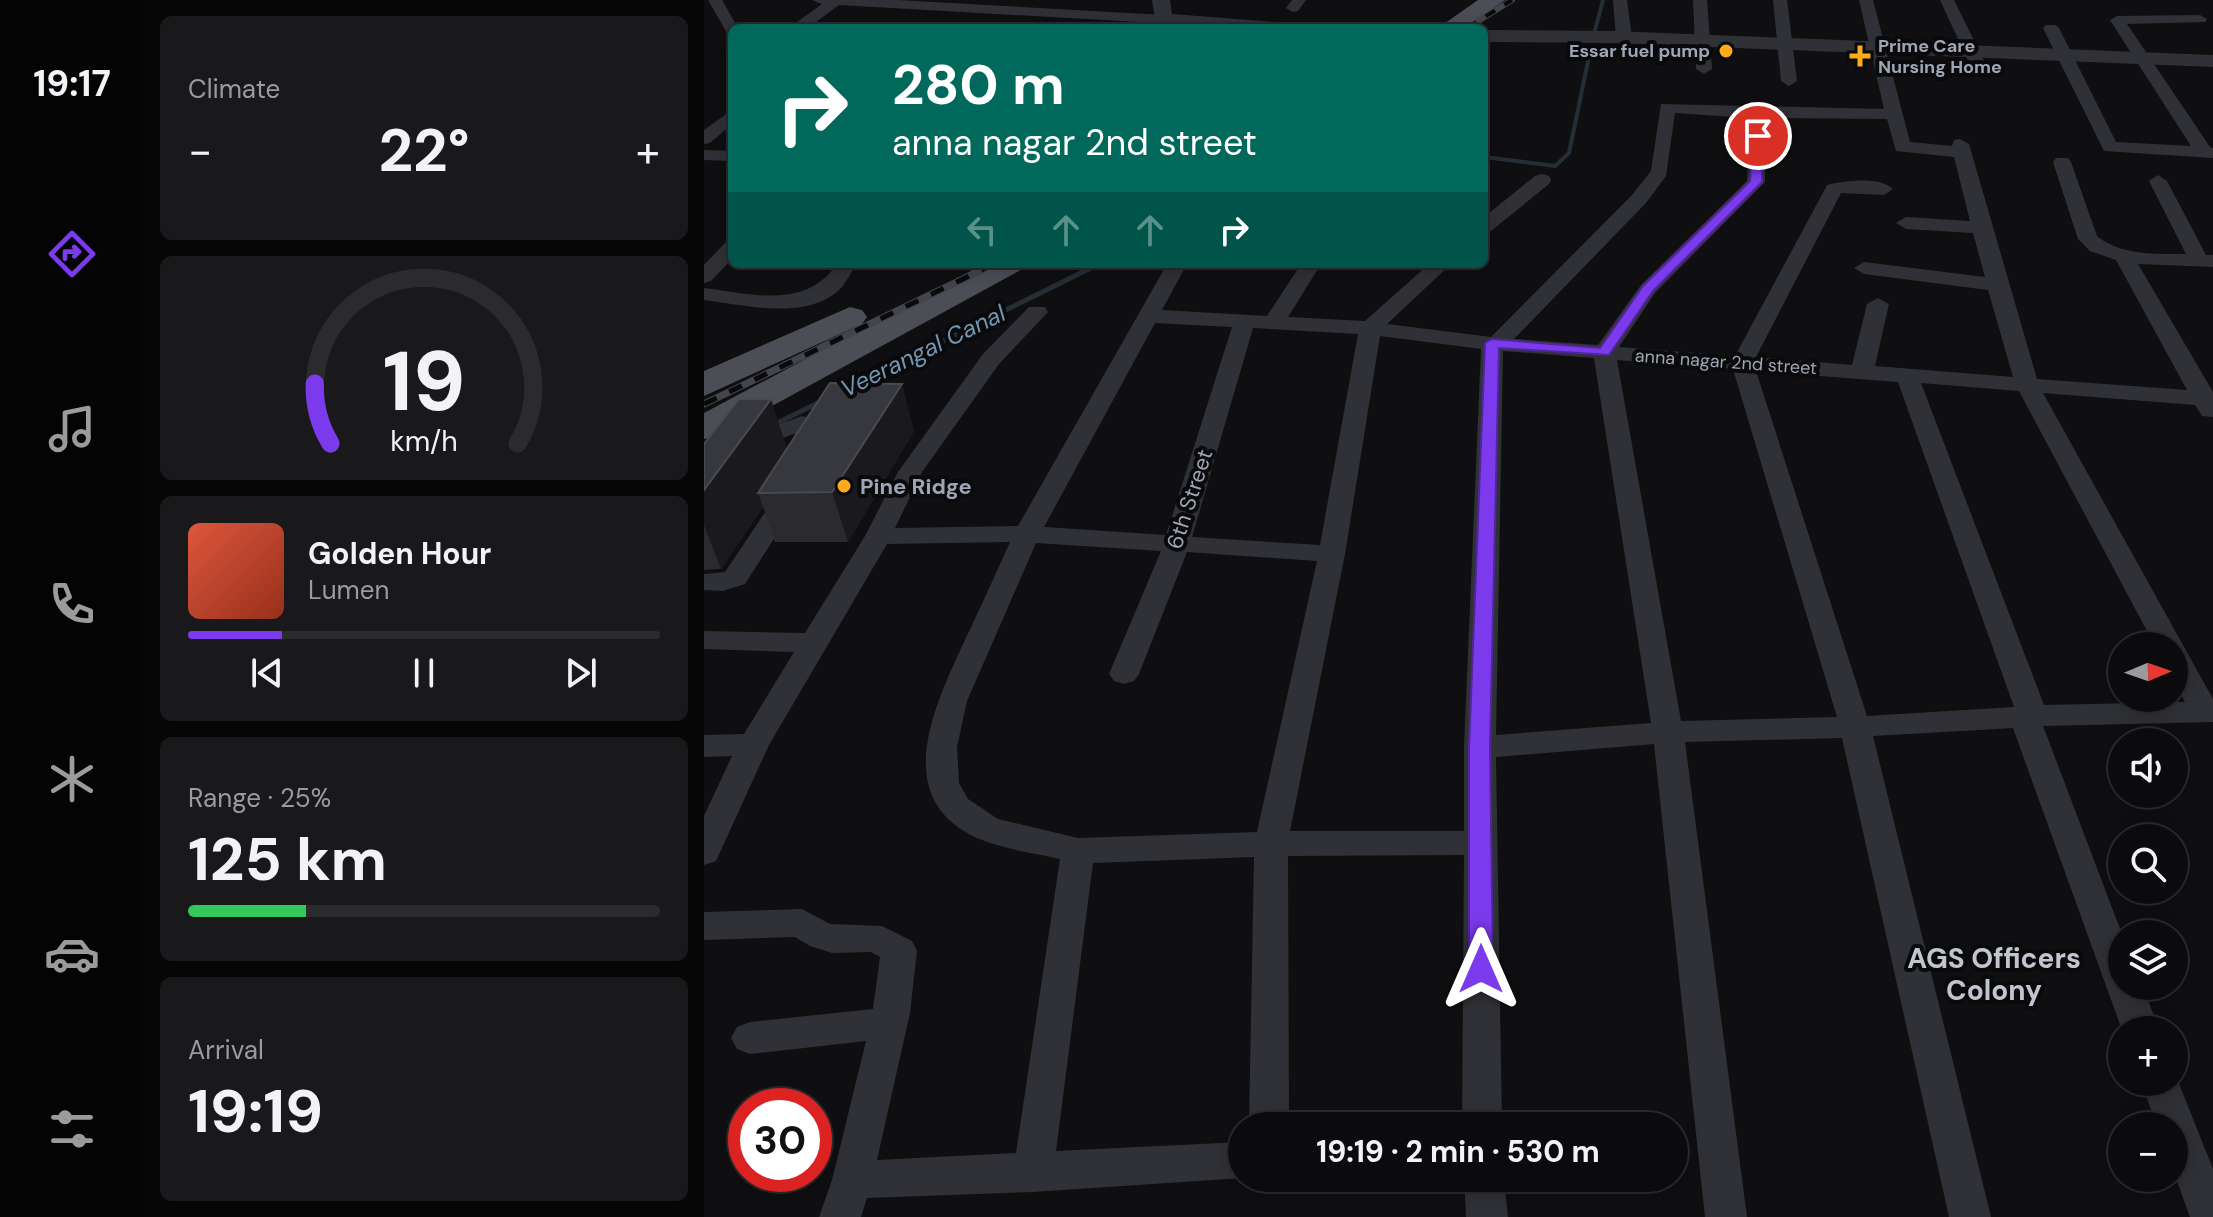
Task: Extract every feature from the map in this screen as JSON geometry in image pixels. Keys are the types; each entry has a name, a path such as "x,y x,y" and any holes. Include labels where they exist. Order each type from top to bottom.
{"main road":[{"path":"1459,24 1504,4"},
{"path":"1485,24 1504,4"},
{"path":"704,428 769,420 961,268"},
{"path":"704,385 932,290 996,268"}],"street":[{"path":"715,0 729,24"},
{"path":"821,0 890,10 930,2 989,4 1165,24 1161,0"},
{"path":"1619,37 1620,0"},
{"path":"1700,0 1704,69"},
{"path":"1780,0 1789,81"},
{"path":"1866,0 1902,147 1962,148 1997,285 2027,385 2161,632"},
{"path":"1947,0 1980,69"},
{"path":"2184,0 2205,25 2118,19 2208,152"},
{"path":"803,24 836,1"},
{"path":"2051,28 2110,147 2208,152"},
{"path":"1488,36 1619,37 2213,61"},
{"path":"1482,1112 1480,747 1494,344 1639,199 1660,172 1667,108 1758,113 1896,114"},
{"path":"1726,1217 1668,732 1604,352 1648,289 1756,182 1758,113"},
{"path":"704,139 728,118"},
{"path":"704,155 728,156"},
{"path":"2062,162 2088,239 2099,249 2124,256 2206,261"},
{"path":"1488,224 1542,180"},
{"path":"2158,181 2206,261"},
{"path":"1884,189 1851,186 1834,189 1742,363 1855,727 1970,1217"},
{"path":"1906,223 1982,228"},
{"path":"704,277 728,251"},
{"path":"2124,256 2209,405"},
{"path":"704,294 778,301 811,296 829,288 844,268"},
{"path":"1175,268 1027,534 952,701 941,747 943,784 957,807 988,829 1078,851 1271,844 1480,843"},
{"path":"1275,321 1308,268"},
{"path":"1269,1112 1271,844 1332,554 1370,328 1437,268"},
{"path":"1864,268 1997,285"},
{"path":"1862,372 1878,304"},
{"path":"704,852 753,745 878,536 910,472 991,359 1037,312"},
{"name":"anna nagar 2nd street","path":"1148,316 1370,328 1494,344 2112,392 2209,405"},
{"name":"6th Street","path":"1124,674 1176,546 1245,320"},
{"path":"1907,376 2108,941"},
{"path":"704,582 723,583 735,578 817,450 822,434 808,423 769,420 759,443 738,473"},
{"path":"878,536 1027,534 1332,554"},
{"path":"704,640 814,643"},
{"path":"2188,678 2209,712"},
{"path":"1480,747 1668,732 1855,727 2028,716 2209,712"},
{"path":"704,746 753,745"},
{"path":"1033,1173 1078,851"},
{"path":"704,926 802,923 814,935 845,940 883,940 899,951 888,1023 846,1198 1033,1173 1228,1161"},
{"path":"750,1038 888,1023"},
{"path":"2165,1096 2211,1217"},
{"path":"1485,1192 1487,1217"}],"building":[{"path":"830,383 902,384 832,492 758,493"},
{"path":"739,399 771,399 704,490 704,444"}],"waterway":[{"name":"Veerangal Canal","path":"1594,34 1603,0"},
{"name":"Veerangal Canal","path":"1488,158 1555,166 1569,153 1591,47"},
{"name":"Veerangal Canal","path":"850,387 1091,268"},
{"name":"Veerangal Canal","path":"771,426 824,400"}],"railway":[{"path":"1473,24 1512,0"},
{"path":"704,404 986,268"}],"place":[{"name":"Essar fuel pump","path":"1726,51"},
{"name":"Prime Care Nursing Home","path":"1860,56"},
{"name":"Pine Ridge","path":"844,486"}],"district":[{"name":"AGS Officers Colony","path":"1994,974"}],"route":[{"path":"1481,969 1480,747 1492,343 1604,352 1648,289 1756,182 1758,136"}]}
